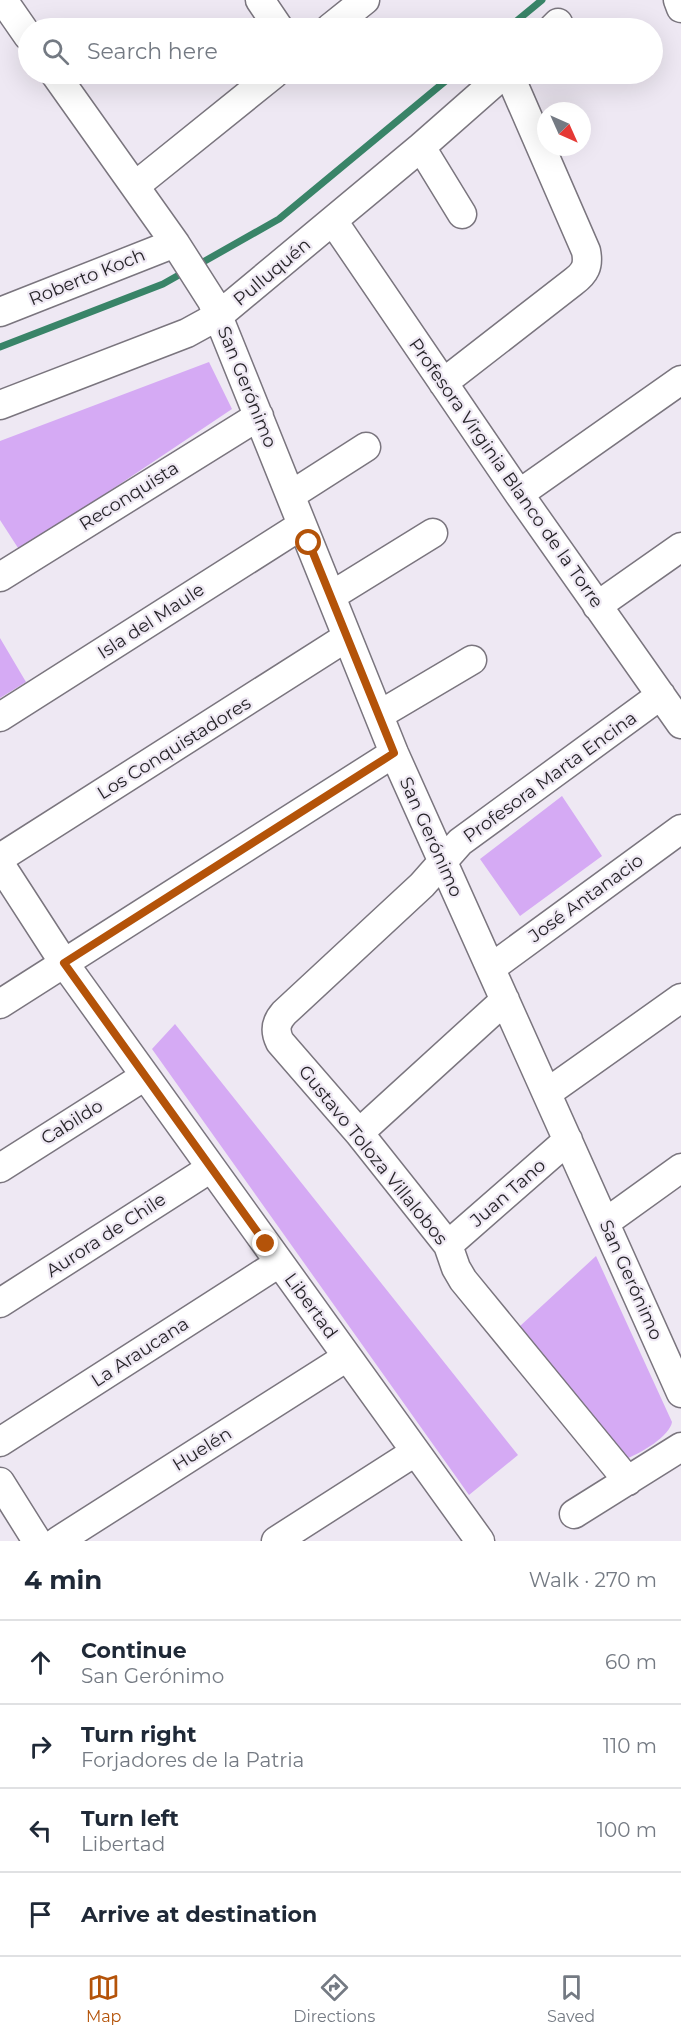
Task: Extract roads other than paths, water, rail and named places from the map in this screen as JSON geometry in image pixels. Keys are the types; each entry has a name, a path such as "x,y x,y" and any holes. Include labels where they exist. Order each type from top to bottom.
{"street":[{"path":"260,0 272,18"},
{"path":"342,18 365,0"},
{"path":"678,0 681,8"},
{"name":"San Gerónimo","path":"62,84 200,280 218,316 394,753 606,1222 671,1339 681,1393"},
{"path":"135,186 262,84"},
{"name":"Pulluquén","path":"0,405 187,333 218,316 421,147 493,84"},
{"path":"443,383 584,274 587,267 586,251 513,84"},
{"path":"421,147 462,214"},
{"name":"Profesora Virginia Blanco de la Torre","path":"333,221 597,606 674,708"},
{"name":"Roberto Koch","path":"0,312 178,248"},
{"path":"519,494 681,380"},
{"name":"Reconquista","path":"0,577 259,416"},
{"path":"291,495 366,447"},
{"name":"Isla del Maule","path":"0,717 302,525"},
{"path":"331,596 433,533"},
{"path":"597,606 681,547"},
{"name":"Los Conquistadores","path":"0,858 348,638"},
{"path":"379,715 472,660"},
{"name":"Profesora Marta Encina","path":"277,1026 284,1013 422,885 460,842 674,708"},
{"path":"0,1004 394,753"},
{"name":"José Antanacio","path":"491,968 681,828"},
{"name":"Libertad","path":"0,864 64,963 480,1541"},
{"path":"547,1093 681,998"},
{"path":"359,1133 506,1000"},
{"name":"Gustavo Toloza Villalobos","path":"277,1026 276,1031 280,1042 359,1133 448,1245 463,1280 628,1480"},
{"name":"Cabildo","path":"0,1168 145,1076"},
{"name":"Juan Tano","path":"448,1245 568,1140"},
{"name":"Aurora de Chile","path":"0,1303 211,1168"},
{"path":"606,1222 681,1168"},
{"name":"La Araucana","path":"0,1442 279,1263"},
{"name":"Huelén","path":"58,1541 347,1357"},
{"path":"574,1515 681,1447"},
{"path":"276,1541 415,1452"},
{"path":"0,1482 38,1541"}],"waterway":[{"path":"520,18 542,0"},
{"path":"196,266 279,219 442,84"},
{"path":"0,347 163,284 186,271"}]}
